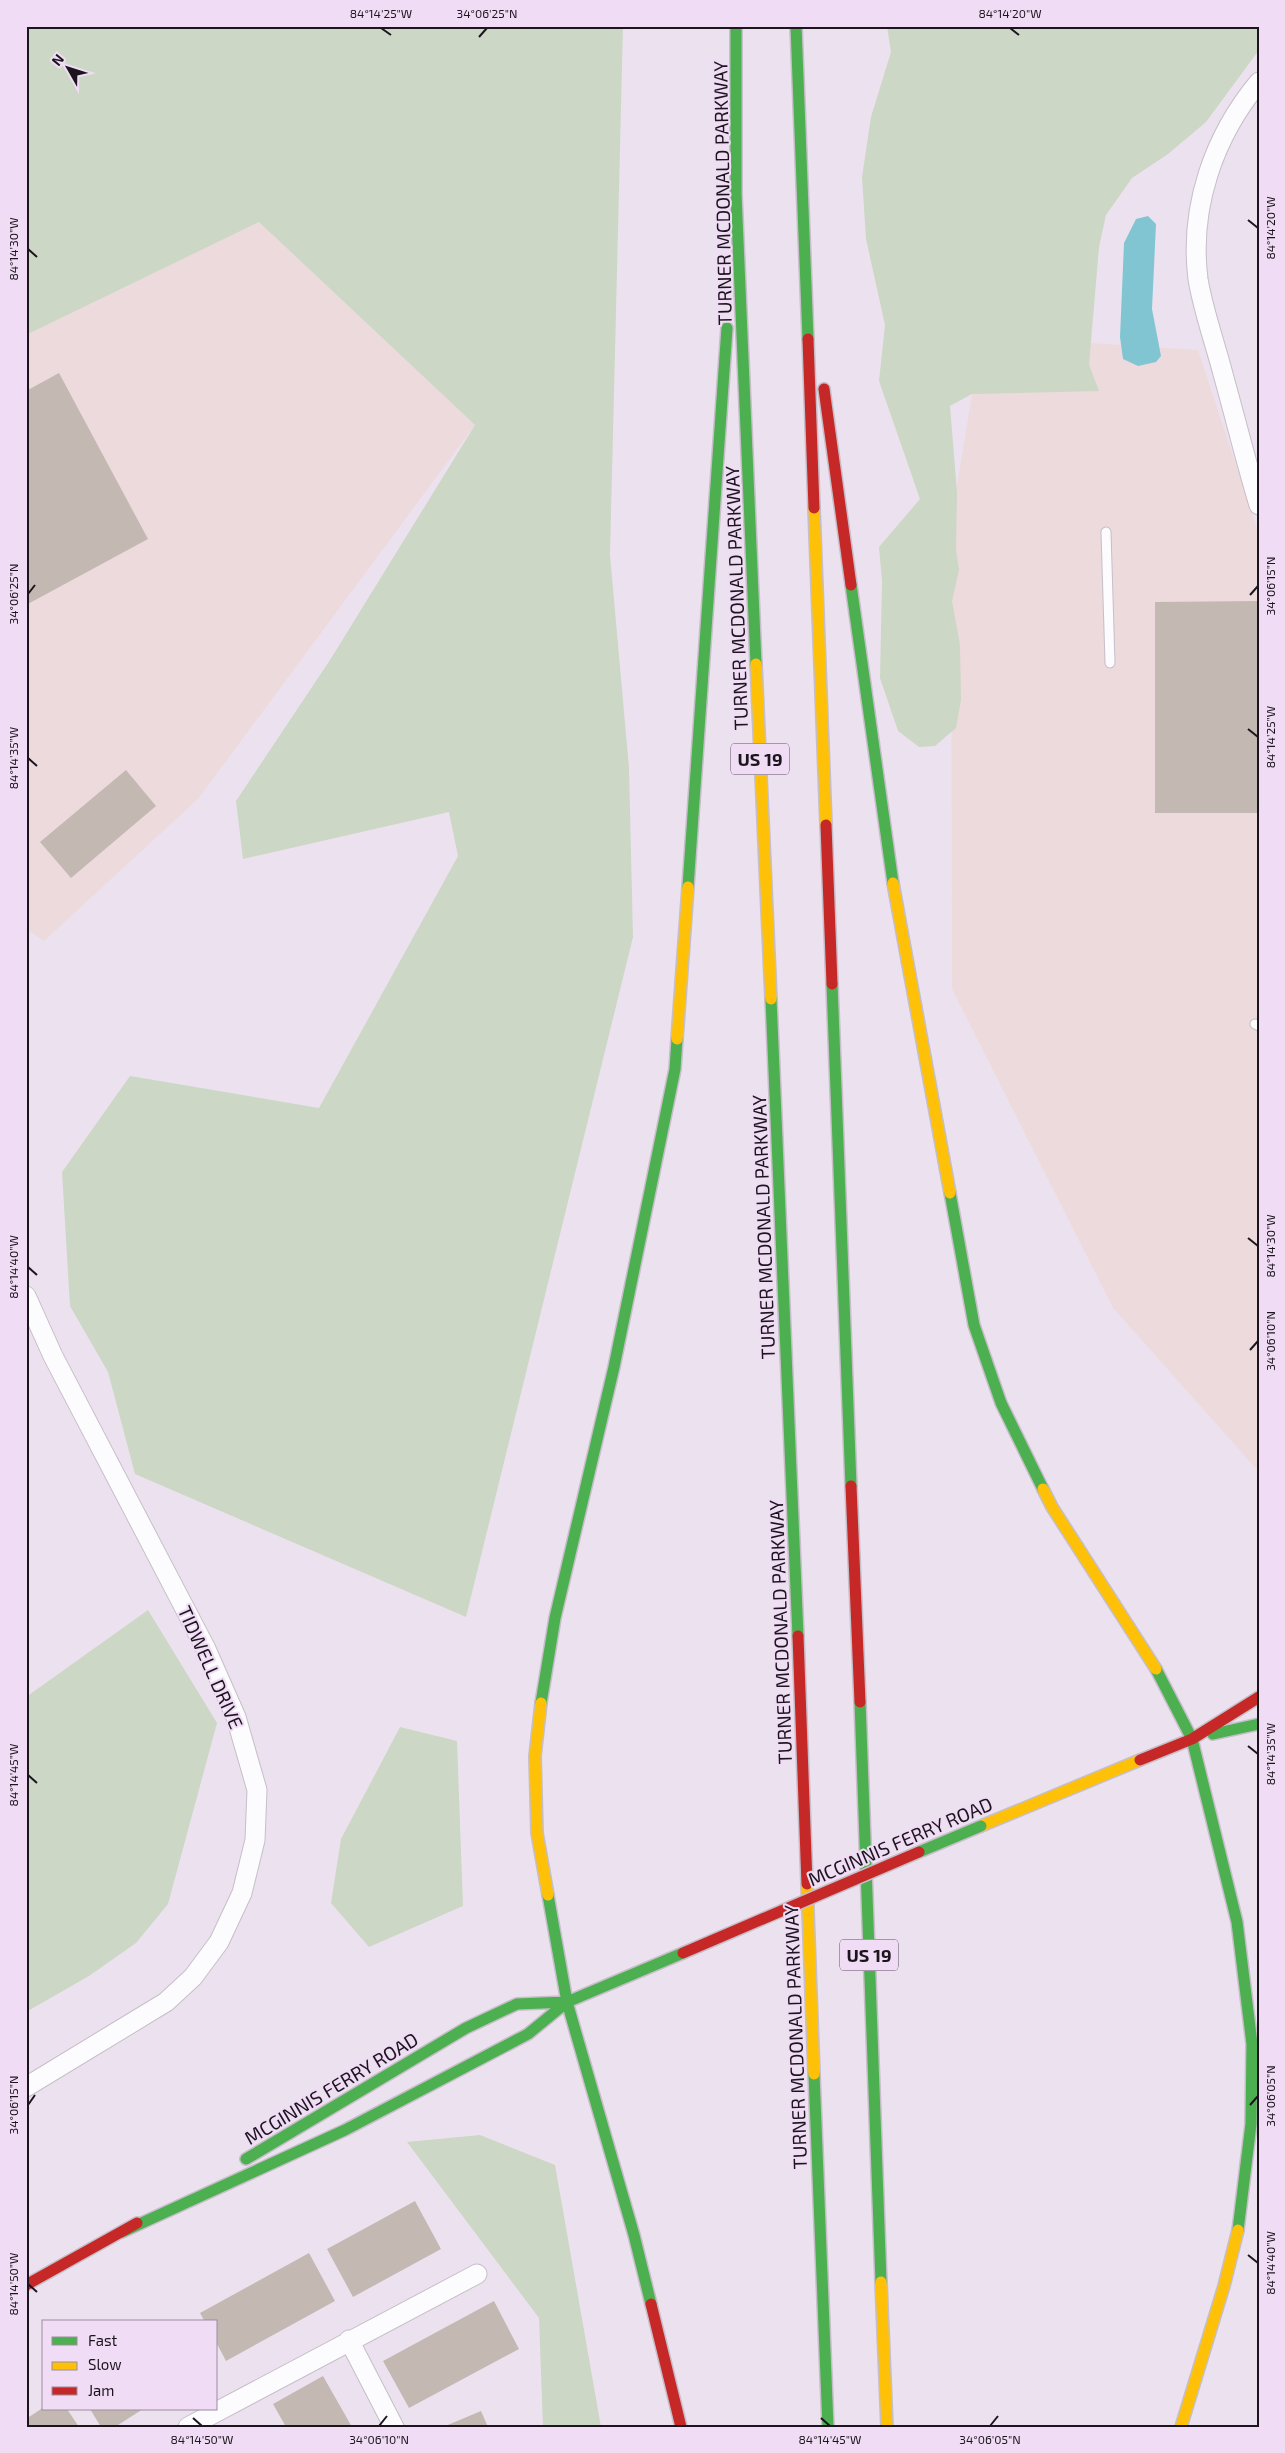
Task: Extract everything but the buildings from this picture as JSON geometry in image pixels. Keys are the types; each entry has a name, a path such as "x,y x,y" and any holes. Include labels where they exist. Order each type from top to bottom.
{"main road":[{"name":"TURNER MCDONALD PARKWAY","path":"736,26 736,194 792,1491 828,2427"},
{"name":"US 19","path":"796,26 802,229 887,2427"},
{"path":"681,2427 634,2235 567,2002 537,1833 535,1756 543,1684 555,1618 614,1367 675,1068 736,194"},
{"path":"802,229 887,848 974,1325 1001,1402 1052,1507 1149,1656 1192,1738 1237,1922 1252,2054 1251,2124 1239,2224 1224,2286 1181,2427"},
{"name":"MCGINNIS FERRY ROAD","path":"122,2232 354,2125 528,2034 567,2002 1192,1738 1259,1698"},
{"name":"MCGINNIS FERRY ROAD","path":"1192,1738 1259,1724"},
{"name":"MCGINNIS FERRY ROAD","path":"26,2285 122,2232 466,2028 517,2004 567,2002"}],"street":[{"path":"1259,82 1243,101 1216,149 1203,190 1196,236 1198,279 1259,505"},
{"name":"TIDWELL DRIVE","path":"26,1296 53,1356 206,1649 236,1717 257,1790 255,1840 242,1894 219,1942 193,1977 166,2002 26,2087"},
{"path":"188,2427 349,2340 477,2274"},
{"path":"349,2340 394,2427"}],"lane":[{"path":"1106,532 1110,663"}],"shaded area":[{"path":"259,222 475,425 198,799 44,941 26,929 26,335"},
{"path":"968,335 1198,350 1259,534 1259,1472 1113,1308 952,989 951,522 972,394"}],"green space":[{"path":"26,26 623,26 610,555 629,768 633,937 466,1617 135,1474 108,1372 70,1306 62,1172 130,1076 319,1108 458,856 449,812 243,859 236,801 330,660 475,425 259,222 26,335"},
{"path":"887,26 1259,26 1259,50 1206,122 1168,154 1132,178 1106,215 1099,247 1089,365 1099,391 972,394 950,406 957,492 956,550 959,570 952,601 960,645 961,700 956,728 935,746 919,747 898,731 880,678 882,581 879,547 920,499 879,381 885,325 866,239 862,177 871,117 891,52"},
{"path":"148,1610 217,1723 168,1904 136,1943 89,1976 26,2012 26,1697"},
{"path":"400,1727 457,1741 463,1906 369,1947 331,1903 341,1839"},
{"path":"480,2135 555,2165 601,2427 543,2427 539,2318 407,2142"}],"water":[{"path":"1148,216 1156,224 1152,309 1161,356 1156,362 1138,366 1123,359 1120,337 1124,243 1136,219"}],"traffic: fast":[{"path":"736,26 736,194 756,664"},
{"path":"796,26 808,339"},
{"path":"688,887 727,328"},
{"path":"851,585 893,883"},
{"path":"832,984 851,1486"},
{"path":"771,999 798,1636"},
{"path":"541,1703 555,1618 614,1367 675,1069 677,1039"},
{"path":"950,1193 974,1325 1001,1403 1043,1489"},
{"path":"1156,1669 1192,1739 1237,1922 1252,2044 1251,2124 1238,2230"},
{"path":"860,1702 881,2282"},
{"path":"1213,1734 1259,1724"},
{"path":"919,1852 981,1826"},
{"path":"548,1895 567,2002 634,2235 651,2304"},
{"path":"122,2232 345,2130 528,2034 567,2002 683,1953"},
{"path":"246,2159 466,2028 517,2004 567,2002"},
{"path":"814,2074 828,2427"}],"traffic: slow":[{"path":"814,508 826,825"},
{"path":"756,664 771,999"},
{"path":"893,883 950,1193"},
{"path":"677,1039 688,887"},
{"path":"1043,1489 1052,1507 1156,1669"},
{"path":"541,1703 535,1756 537,1833 548,1895"},
{"path":"981,1826 1140,1760"},
{"path":"807,1884 814,2074"},
{"path":"1181,2427 1224,2286 1238,2230"},
{"path":"881,2282 887,2427"}],"traffic: jam":[{"path":"808,339 814,508"},
{"path":"824,389 851,585"},
{"path":"826,825 832,984"},
{"path":"851,1486 860,1702"},
{"path":"798,1636 807,1884"},
{"path":"1140,1760 1192,1739 1259,1697"},
{"path":"683,1953 919,1852"},
{"path":"26,2285 137,2223"},
{"path":"651,2304 681,2427"}]}
